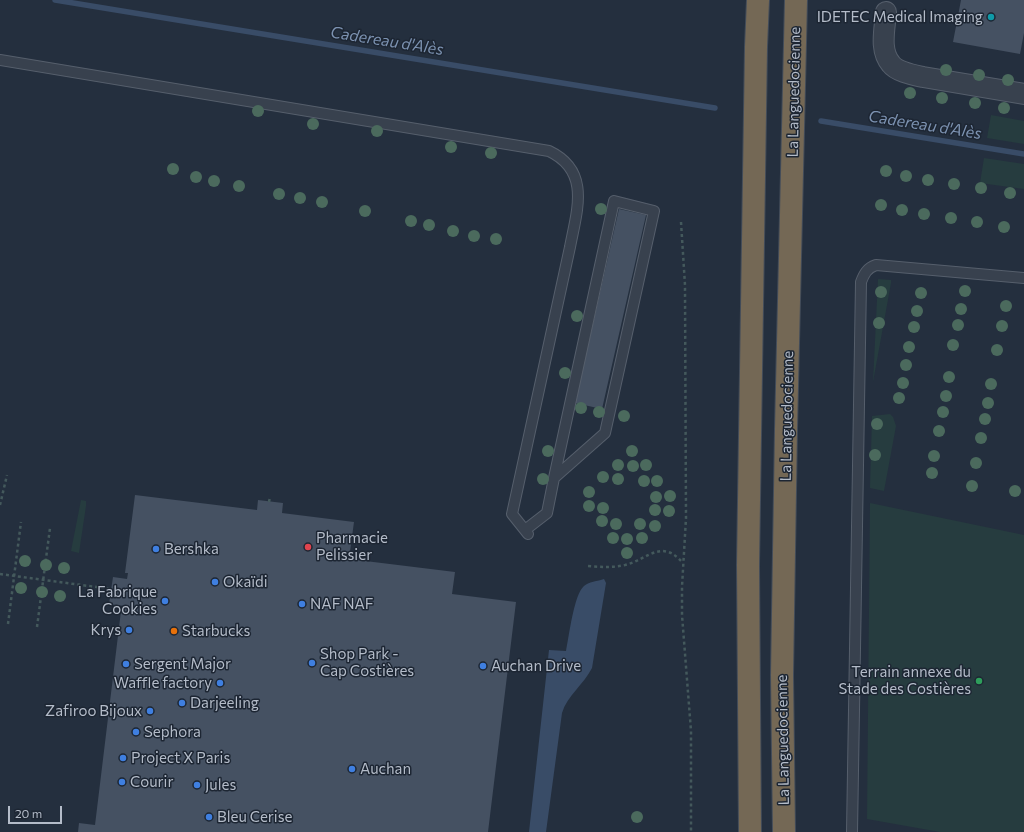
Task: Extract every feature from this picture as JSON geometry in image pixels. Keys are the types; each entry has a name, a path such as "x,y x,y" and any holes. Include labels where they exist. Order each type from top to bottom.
{"highway":[{"path":"750,832 748,565 758,0"},
{"name":"La Languedocienne","path":"784,832 782,667 786,414 796,0"}],"street":[{"path":"886,12 884,49 891,65 906,73 923,78 1024,94"}],"lane":[{"path":"0,60 549,151 560,156 570,166 576,178 578,189 570,247 512,514 527,532 546,513 614,201 654,211 605,433 554,478"},
{"path":"852,832 862,282 867,270 876,265 1024,278"}],"path":[{"path":"681,222 685,284 686,518 682,615 690,731 691,832"},
{"path":"0,505 7,475"},
{"path":"269,502 270,497"},
{"path":"8,624 21,522"},
{"path":"37,627 50,528"},
{"path":"588,566 611,568 627,564 656,551 667,551 677,556 683,564"},
{"path":"0,574 111,589"}],"green space":[{"path":"991,115 1024,121 1024,144 987,138"},
{"path":"984,158 1024,164 1024,189 980,183"},
{"path":"878,279 891,280 891,283 873,382"},
{"path":"890,414 893,417 896,426 884,491 870,488 872,416"},
{"path":"81,500 86,501 86,506 79,553 71,551"},
{"path":"870,503 1024,535 1024,832 940,832 867,819"}],"water":[{"path":"604,579 606,583 592,668 564,707 562,713 546,832 529,832 549,650 566,651 570,626 580,591 588,584"}],"building":[{"name":"IDETEC Medical Imaging","path":"961,0 1024,0 1024,33 1020,54 953,42"},
{"path":"619,209 646,215 602,409 575,403"},
{"name":"Shop Park - Cap Costières","path":"135,495 257,510 258,500 283,503 282,513 354,522 349,559 455,572 452,594 516,602 488,832 78,832 79,823 95,825 121,611 124,612 125,606 109,604 113,577 127,579 128,573 125,573"}],"waterway":[{"name":"Cadereau d'Alès","path":"55,0 715,108"},
{"name":"Cadereau d'Alès","path":"821,121 1024,154"}],"place":[{"name":"IDETEC Medical Imaging","path":"991,17"},
{"name":"Pharmacie Pelissier","path":"308,547"},
{"name":"Bershka","path":"156,549"},
{"name":"Okaïdi","path":"215,582"},
{"name":"La Fabrique Cookies","path":"165,601"},
{"name":"NAF NAF","path":"302,604"},
{"name":"Krys","path":"129,630"},
{"name":"Starbucks","path":"174,631"},
{"name":"Shop Park - Cap Costières","path":"312,663"},
{"name":"Sergent Major","path":"126,664"},
{"name":"Auchan Drive","path":"483,666"},
{"name":"Terrain annexe du Stade des Costières","path":"979,681"},
{"name":"Waffle factory","path":"220,683"},
{"name":"Darjeeling","path":"182,703"},
{"name":"Zafiroo Bijoux","path":"150,711"},
{"name":"Sephora","path":"136,732"},
{"name":"Project X Paris","path":"123,758"},
{"name":"Auchan","path":"352,769"},
{"name":"Courir","path":"122,782"},
{"name":"Jules","path":"197,785"},
{"name":"Bleu Cerise","path":"209,817"}]}
